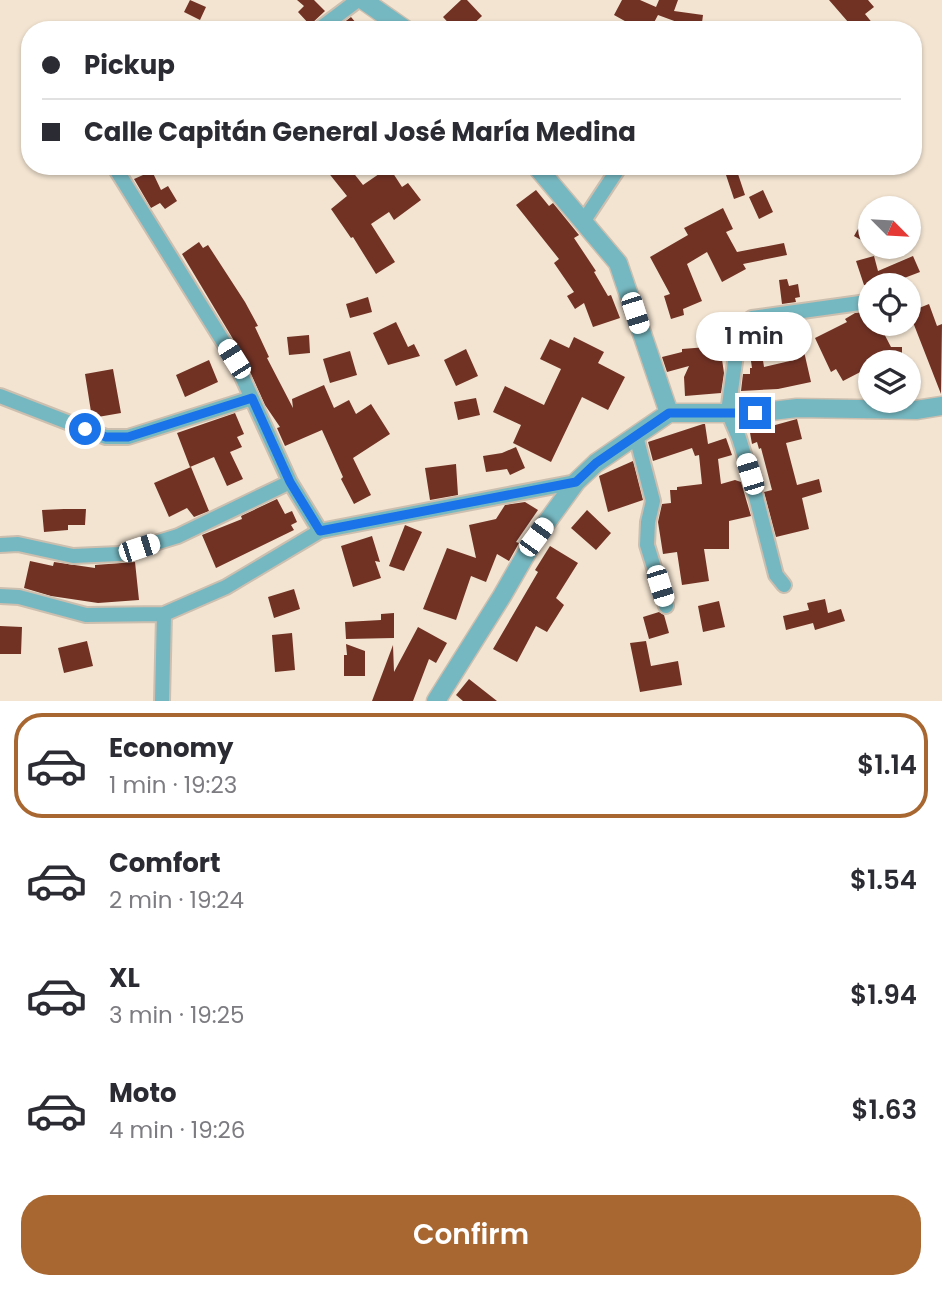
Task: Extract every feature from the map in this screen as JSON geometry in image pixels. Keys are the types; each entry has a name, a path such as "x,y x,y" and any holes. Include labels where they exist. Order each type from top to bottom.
{"street":[{"path":"330,21 358,0"},
{"path":"363,0 394,21"},
{"path":"120,175 234,359 290,482 320,531"},
{"path":"544,175 618,263 669,413"},
{"path":"583,222 614,175"},
{"path":"784,585 774,568 750,474 728,412 740,326 752,318 858,303"},
{"path":"0,396 106,437 128,437 252,398"},
{"path":"436,701 536,537 576,482 596,463 669,413 755,413 797,408 916,410 942,406"},
{"path":"636,436 653,500 647,545 666,606"},
{"path":"0,545 18,544 73,556 120,554 178,536 290,482"},
{"path":"0,596 19,597 86,615 164,614 226,587 320,531 576,482"},
{"path":"162,701 164,614"}],"building":[{"path":"190,0 206,7 200,20 184,12"},
{"path":"297,0 314,0 325,11 314,21 306,21 298,12 304,6"},
{"path":"461,0 467,0 482,16 477,21 447,21 443,17"},
{"path":"622,0 640,0 656,7 659,0 678,0 674,11 703,15 702,21 674,21 658,15 655,21 625,21 614,15"},
{"path":"829,0 868,0 874,7 865,14 871,21 847,21"},
{"path":"143,175 154,175 161,190 168,186 177,201 165,209 160,203 151,208 134,179"},
{"path":"330,175 355,175 363,185 377,175 394,175 402,187 408,183 421,200 394,220 389,212 371,224 395,262 376,274 353,237 351,238 331,209 347,196"},
{"path":"726,175 738,175 745,195 734,199"},
{"path":"536,190 549,206 553,203 579,235 574,238 596,271 594,272 608,296 611,295 620,318 593,327 584,303 575,309 567,296 574,292 554,263 559,259 516,205"},
{"path":"763,190 773,212 759,219 749,197"},
{"path":"723,208 733,229 726,232 737,252 784,243 787,255 743,264 746,269 722,282 707,252 687,264 702,301 683,309 684,315 671,319 664,296 670,294 650,257 688,235 684,228"},
{"path":"199,242 203,248 208,245 245,302 258,326 255,327 269,357 267,358 293,408 292,399 324,385 334,408 349,400 356,414 371,404 390,434 353,458 371,495 354,504 322,430 285,446 277,428 280,427 265,405 242,354 182,254"},
{"path":"875,259 878,271 906,259 914,259 920,272 860,273 856,261"},
{"path":"787,279 789,286 798,284 800,297 795,298 796,302 782,304 779,280"},
{"path":"368,297 372,312 350,318 346,304"},
{"path":"929,304 937,326 942,324 941,394 918,336 921,336 921,307"},
{"path":"858,313 858,336 885,336 891,347 902,347 902,350 858,350 858,373 843,381 836,369 831,372 815,338 847,322 845,319"},
{"path":"797,321 811,382 778,389 741,391 743,374 750,374 752,368 749,332 758,328 764,367 794,360 784,323"},
{"path":"396,322 408,347 414,344 420,356 388,365 373,333"},
{"path":"309,335 310,353 289,355 287,337"},
{"path":"574,337 604,352 598,363 625,377 608,410 582,397 551,462 513,443 521,425 493,412 505,386 544,405 561,369 540,359 550,339 569,348"},
{"path":"720,346 724,373 721,393 685,396 684,377 689,366 667,372 662,357 682,352 682,349"},
{"path":"466,349 478,376 456,386 444,360"},
{"path":"350,351 357,375 330,383 323,359"},
{"path":"209,360 218,382 185,397 176,375"},
{"path":"113,369 121,413 92,418 85,374"},
{"path":"476,398 480,415 458,420 454,402"},
{"path":"235,413 244,434 237,437 242,447 230,452 243,479 227,486 214,457 190,467 177,433"},
{"path":"797,419 802,439 786,443 797,485 819,479 822,492 802,498 809,529 776,537 764,492 772,490 761,448 759,449 757,442 752,444 749,427 767,423 768,427"},
{"path":"703,424 708,444 726,438 732,455 718,459 721,484 735,480 741,482 751,516 729,521 729,549 704,549 709,581 682,585 677,552 663,554 658,522 662,504 671,503 670,490 702,484 699,455 695,456 692,448 653,461 648,442"},
{"path":"516,447 525,468 510,475 507,469 486,472 483,456 502,453"},
{"path":"633,461 643,500 608,512 599,476"},
{"path":"456,464 458,495 430,500 425,468"},
{"path":"191,467 209,511 194,517 187,508 169,517 154,483"},
{"path":"277,499 285,514 292,511 297,522 291,525 294,530 216,568 202,535 242,519 241,516"},
{"path":"525,502 538,510 516,542 519,543 509,561 497,554 486,582 471,576 456,620 423,609 447,548 476,558 469,525 496,519 505,505"},
{"path":"86,509 85,525 68,525 68,530 44,532 42,510"},
{"path":"587,510 611,533 596,550 571,528"},
{"path":"405,525 422,532 404,571 389,566"},
{"path":"372,536 380,562 375,561 381,578 353,587 341,546"},
{"path":"550,546 578,563 556,598 564,605 547,632 536,626 517,662 493,649"},
{"path":"30,561 53,566 54,562 95,568 95,565 135,562 139,600 98,603 51,596 24,588"},
{"path":"294,589 300,609 274,618 268,597"},
{"path":"825,599 828,613 841,609 845,621 815,630 813,623 786,630 783,616 809,610 807,603"},
{"path":"719,601 725,627 703,632 698,606"},
{"path":"659,612 664,615 669,633 649,639 643,617"},
{"path":"394,613 394,638 346,639 345,622 381,620 381,614"},
{"path":"0,626 22,627 21,654 0,654"},
{"path":"418,627 447,643 436,663 429,659 413,701 372,701 393,645 394,672"},
{"path":"292,633 295,670 275,672 272,635"},
{"path":"87,641 93,666 64,673 58,648"},
{"path":"646,641 651,666 678,661 682,685 640,692 630,643"},
{"path":"346,644 365,651 365,676 344,676"},
{"path":"469,679 497,701 463,701 456,695"}],"route":[{"path":"85,429 106,437 128,437 252,398 290,482 320,531 576,482 596,463 669,413 755,413"}]}
